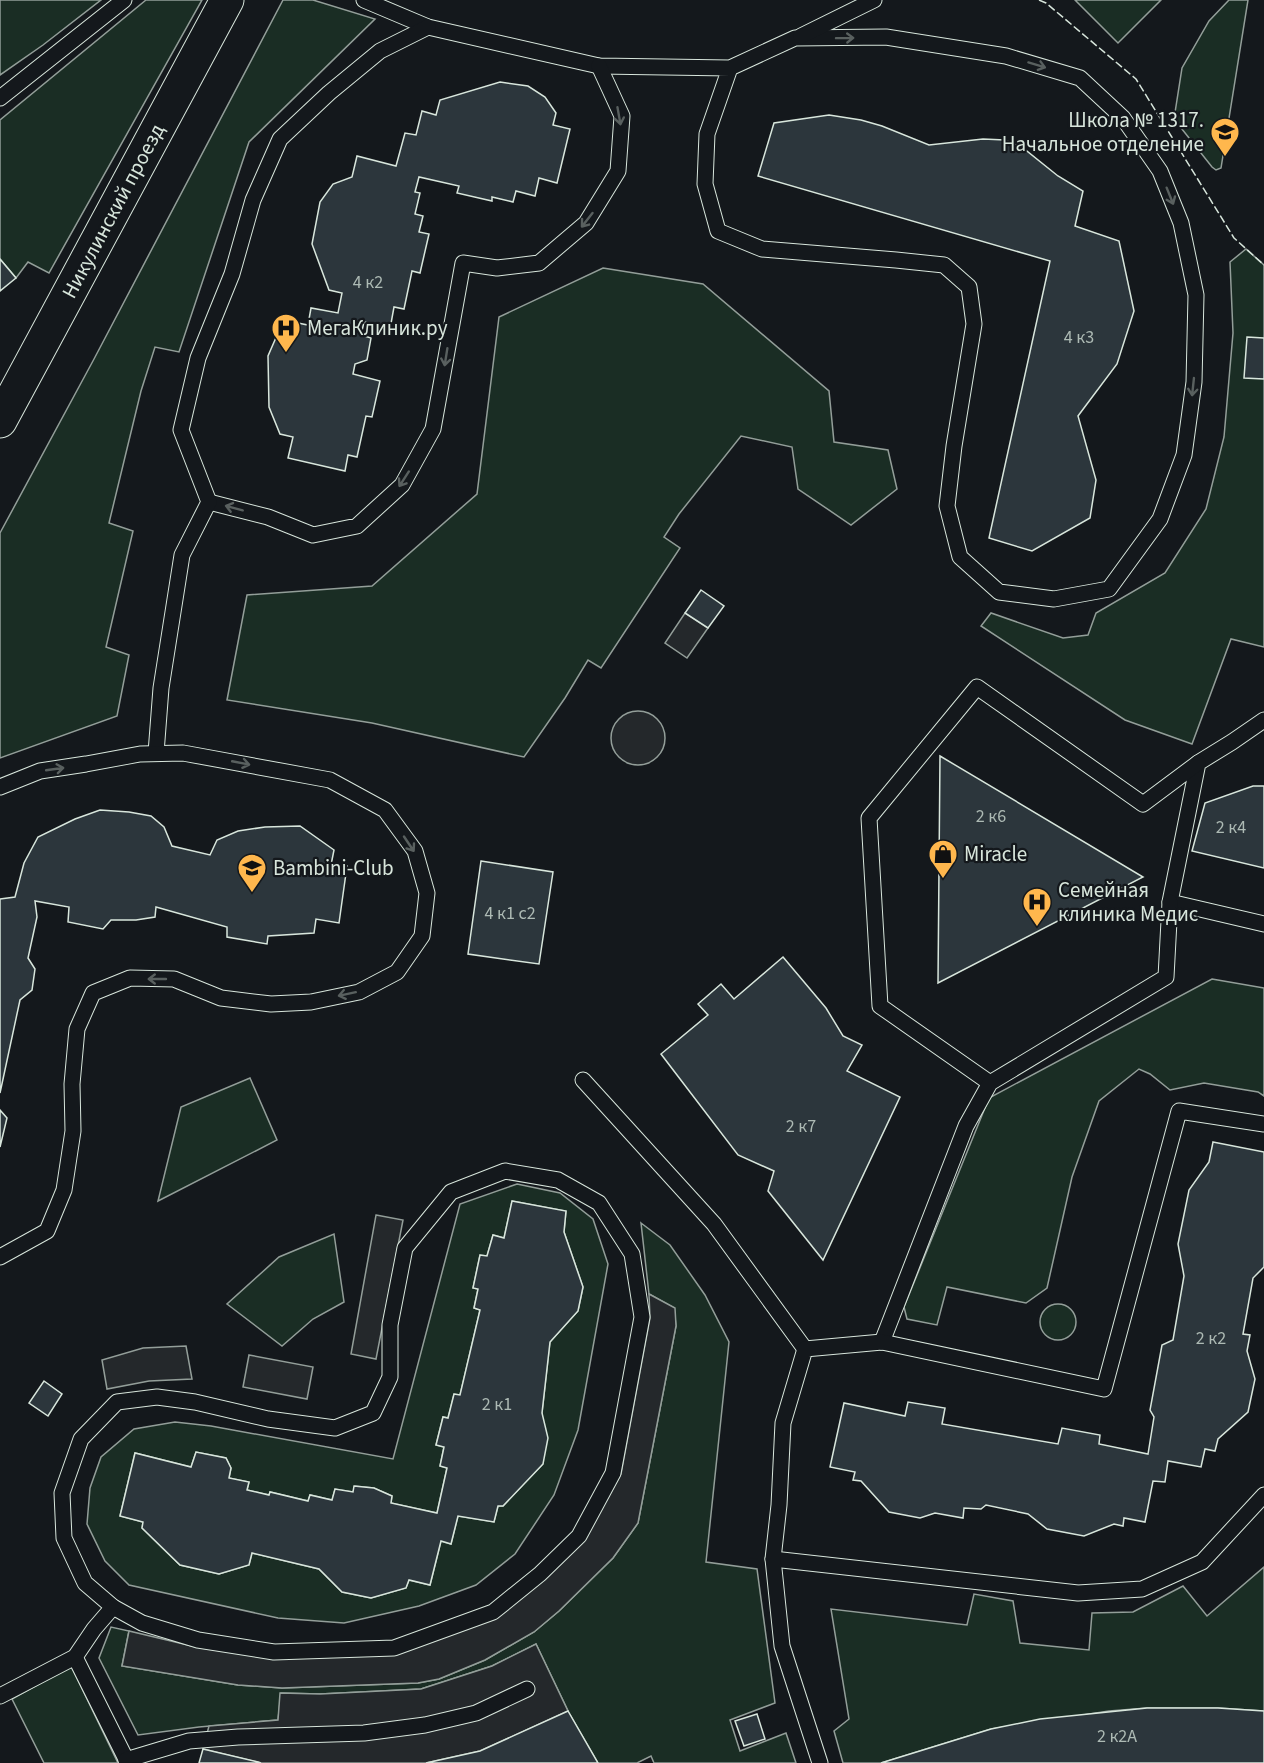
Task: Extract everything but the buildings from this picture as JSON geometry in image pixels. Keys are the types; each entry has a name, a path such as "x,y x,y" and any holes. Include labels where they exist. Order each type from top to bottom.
{"street":[{"name":"Никулинский проезд","path":"0,421 227,0"}],"lane":[{"path":"0,98 124,0"},
{"path":"364,0 428,27 599,66 653,68 730,68 874,0"},
{"path":"156,753 161,688 182,555 209,502 181,430 198,358 232,274 253,200 280,139 329,93 380,51 428,27"},
{"path":"730,68 707,134 705,184 718,231 762,249 874,257 944,266 969,287 974,324 954,446 947,506 960,557 999,592 1054,599 1109,589 1160,519 1184,455 1194,382 1196,295 1181,223 1160,171 1123,118 1080,78 1006,56 886,37 795,38"},
{"path":"209,502 268,517 313,535 357,526 402,484 433,429 463,263 497,268 539,263 586,223 618,171 622,116 599,66"},
{"path":"990,1083 880,1006 869,818 977,687 1143,804 1198,763 1264,720"},
{"path":"0,787 40,771 156,753 183,753 330,780 385,810 415,851 427,893 422,936 397,972 359,992 311,1002 271,1004 221,998 174,979 130,978 93,993 77,1029 72,1084 73,1131 64,1190 47,1231 0,1257"},
{"path":"882,1342 966,1126 990,1083 1166,977 1170,902 1198,763"},
{"path":"1170,902 1264,924"},
{"path":"583,1080 714,1224 805,1349"},
{"path":"805,1349 882,1342 1104,1389 1179,1111 1264,1124"},
{"path":"505,1172 558,1180 599,1203 632,1254 642,1317 614,1473 579,1536 540,1574 493,1612 394,1648 274,1652 198,1640 142,1623 113,1606 85,1583 64,1538 62,1493 81,1439 117,1402 157,1397 195,1402 268,1419 335,1428 354,1421 373,1413 390,1377 390,1325 405,1248 451,1192 505,1172"},
{"path":"805,1349 783,1423 779,1505 773,1559 782,1646 820,1763"},
{"path":"773,1559 1078,1593 1142,1590 1202,1562 1264,1495"},
{"path":"0,1696 75,1657 113,1606"},
{"path":"75,1657 127,1761 189,1741 238,1737 364,1734 425,1725 476,1713 527,1689"}],"green space":[{"path":"0,0 101,0 0,75"},
{"path":"146,0 202,0 49,273 28,262 16,278 0,259 0,120"},
{"path":"283,0 313,0 375,19 249,142 179,352 155,347 141,391 109,523 133,531 106,647 129,655 117,716 0,758 0,533"},
{"path":"1075,0 1161,0 1118,43"},
{"path":"1229,0 1248,0 1221,168 1216,170 1174,119 1182,68 1209,21"},
{"path":"1246,249 1264,265 1264,647 1231,639 1192,744 1125,720 981,626 991,613 1063,638 1088,635 1096,613 1165,573 1206,509 1224,437 1233,333 1230,262"},
{"path":"603,268 703,284 829,391 834,442 888,450 897,489 851,525 798,489 792,447 741,436 679,514 664,537 680,548 601,668 588,660 524,757 372,723 227,700 247,595 372,586 477,494 499,317"},
{"path":"1212,979 1264,988 1264,1096 1258,1092 1204,1083 1170,1090 1150,1074 1139,1069 1099,1101 1072,1177 1047,1288 1026,1303 947,1287 937,1325 907,1319 904,1307 989,1098"},
{"path":"250,1078 277,1140 158,1201 181,1107"},
{"path":"517,1184 560,1193 593,1219 608,1264 578,1430 554,1495 515,1554 476,1585 419,1606 344,1623 278,1618 129,1585 105,1561 87,1524 90,1488 101,1457 134,1429 175,1422 211,1426 393,1459 460,1204","holes":["512,1201 566,1211 564,1232 583,1287 578,1311 550,1342 542,1413 543,1464 503,1506 498,1506 494,1522 458,1516 451,1544 441,1541 430,1585 409,1580 406,1588 371,1598 342,1592 319,1569 252,1553 249,1565 219,1574 180,1565 142,1528 143,1522 120,1516 135,1453 191,1467 196,1452 226,1458 231,1468 229,1478 249,1482 247,1490 269,1495 270,1492 308,1501 310,1495 332,1500 335,1489 353,1492 355,1486 374,1488 392,1496 391,1503 437,1513 447,1468 440,1466 444,1447 436,1445 443,1417 448,1418 454,1394 460,1395 480,1310 474,1308 478,1289 473,1288 480,1255 487,1256 493,1235 504,1238"]},
{"path":"641,1223 670,1245 705,1295 729,1342 706,1562 757,1569 775,1703 730,1720 740,1751 786,1733 796,1763 654,1763 651,1756 637,1763 598,1763 568,1711 536,1644 492,1666 421,1689 320,1694 281,1693 278,1720 138,1735 99,1658 111,1627 129,1631 122,1666 238,1685 282,1688 418,1683 439,1679 485,1660 534,1632 613,1558 638,1523 676,1326 674,1308 649,1294"},
{"path":"334,1234 344,1302 313,1319 282,1346 227,1304 279,1257"},
{"path":"1058,1304 1071,1309 1076,1322 1071,1335 1058,1340 1045,1335 1040,1322 1045,1309"},
{"path":"1264,1567 1264,1711 1218,1708 1147,1708 1109,1711 991,1729 881,1763 843,1763 834,1731 849,1719 831,1609 967,1625 974,1594 1013,1601 1020,1643 1089,1650 1092,1613 1133,1612 1183,1586 1207,1616"},
{"path":"71,1666 118,1763 44,1763 12,1699"}],"shaded area":[{"path":"685,613 708,628 687,658 665,643"},
{"path":"633,711 643,711 653,715 661,723 665,738 661,753 653,761 643,765 633,765 623,761 615,753 611,743 611,733 615,723 623,715"},
{"path":"376,1215 403,1220 376,1359 351,1354"},
{"path":"649,1294 675,1308 676,1326 638,1523 613,1558 534,1632 485,1660 439,1679 418,1683 282,1688 238,1685 122,1666 129,1631 196,1647 397,1652 498,1614 584,1540 621,1474 650,1318"},
{"path":"186,1346 192,1379 149,1381 107,1389 102,1360 143,1348"},
{"path":"249,1355 313,1367 307,1399 243,1387"},
{"path":"536,1644 568,1711 480,1751 426,1763 261,1763 203,1749 209,1726 278,1720 280,1693 320,1694 421,1689 492,1666"}],"fence":[{"path":"1039,0 1046,3 1136,79 1234,238 1264,265"}],"place":[{"name":"Школа № 1317. Начальное отделение","path":"1225,158"},
{"name":"МегаКлиник.ру","path":"286,354"},
{"name":"Miracle","path":"943,880"},
{"name":"Bambini-Club","path":"252,894"},
{"name":"Семейная клиника Медис","path":"1037,928"}]}
